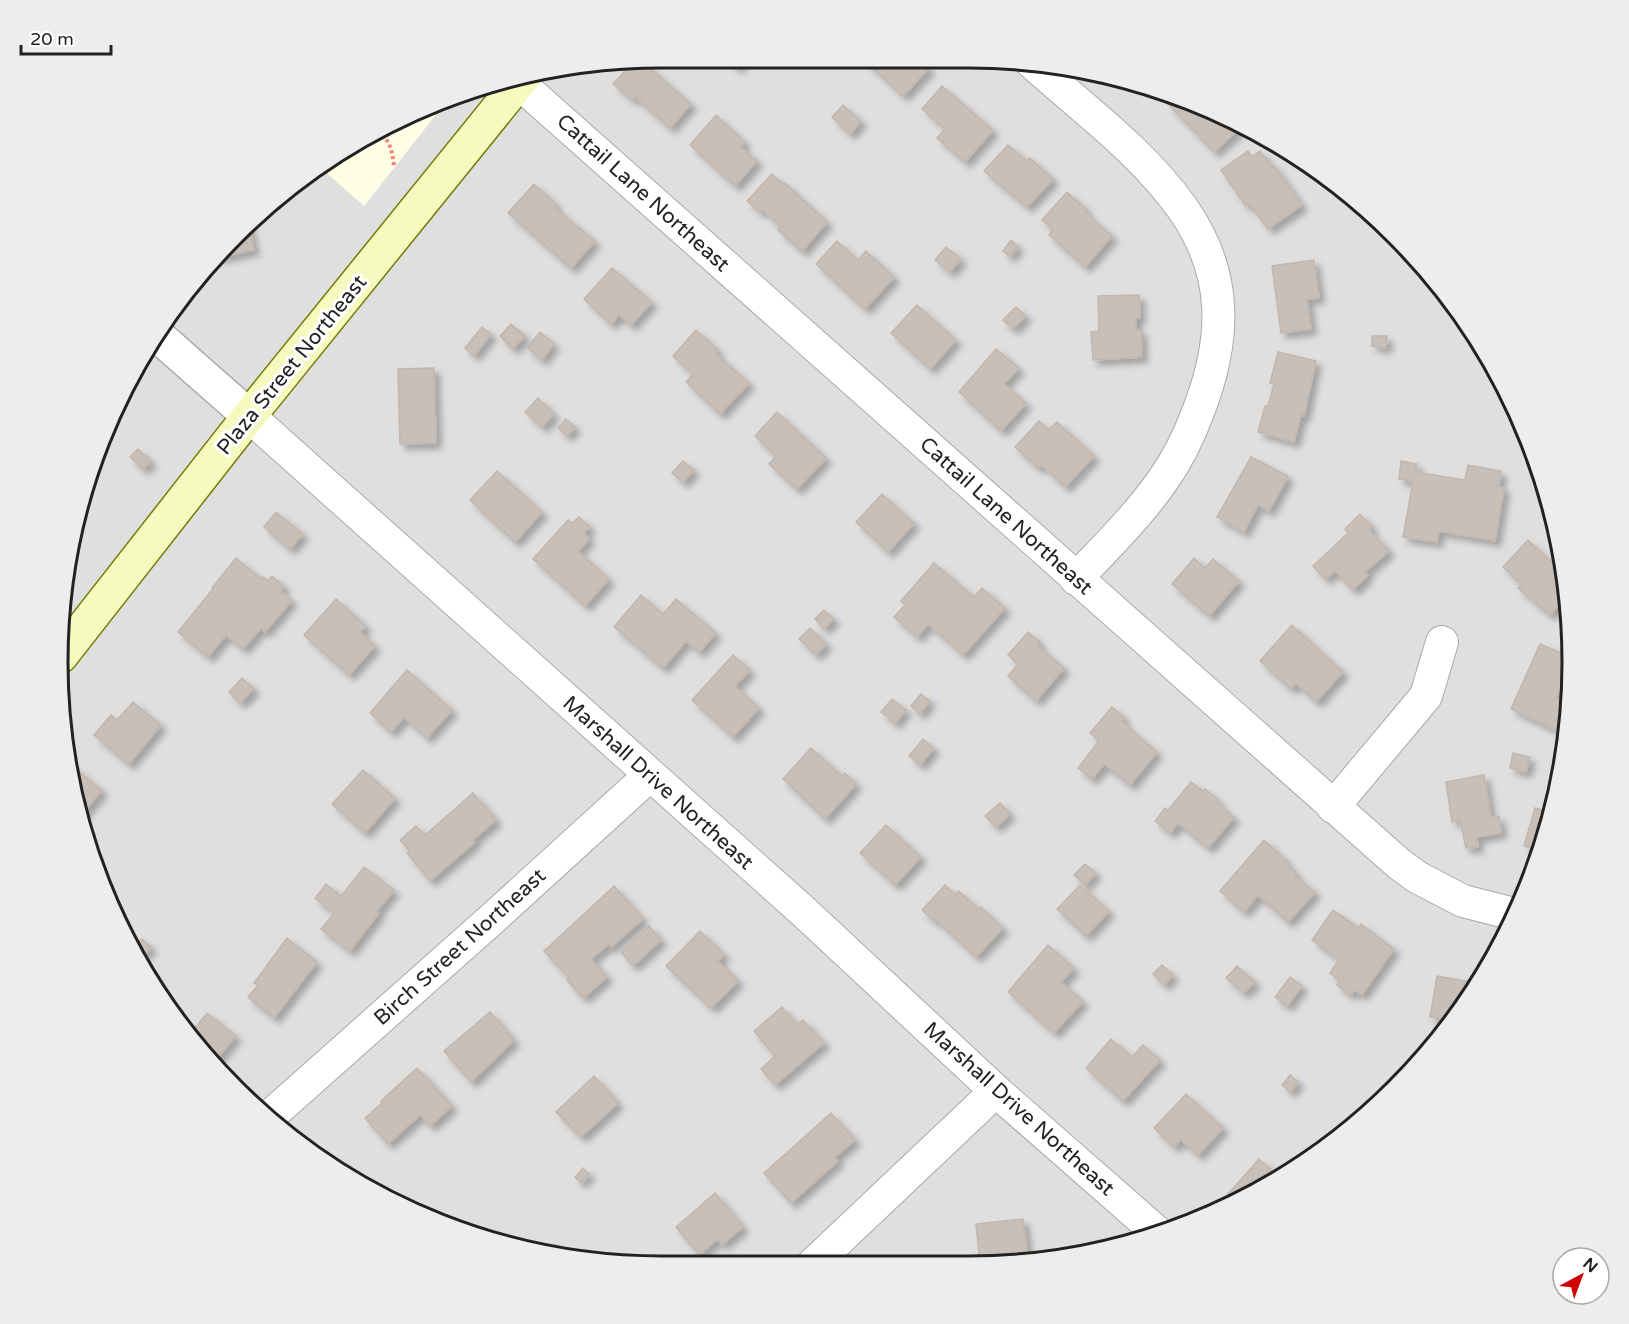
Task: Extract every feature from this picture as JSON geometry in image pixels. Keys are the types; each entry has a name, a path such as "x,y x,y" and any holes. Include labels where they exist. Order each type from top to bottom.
{"main road":[{"name":"Plaza Street Northeast","path":"68,645 249,416 516,86"}],"street":[{"path":"1043,73 1137,156 1183,209 1208,254 1218,296 1220,332 1209,384 1189,437 1164,480 1129,524 1076,579"},
{"name":"Cattail Lane Northeast","path":"527,84 1076,579 1333,807 1417,877 1463,901 1506,912"},
{"name":"Marshall Drive Northeast","path":"163,340 804,912 996,1090 1151,1227"},
{"path":"1333,807 1426,696 1442,642"},
{"name":"Birch Street Northeast","path":"274,1112 649,776"},
{"path":"822,1256 996,1090"}],"path":[{"path":"385,137 392,151 394,168"}],"shaded area":[{"path":"623,69 1006,69 1083,79 1158,99 1195,113 1264,147 1329,190 1359,215 1414,270 1439,300 1482,365 1516,434 1530,471 1550,546 1556,584 1562,662 1560,701 1550,778 1541,816 1530,853 1500,925 1482,959 1439,1024 1414,1054 1359,1109 1329,1134 1264,1177 1195,1211 1158,1225 1083,1245 1006,1255 662,1256 623,1255 546,1245 471,1225 434,1211 365,1177 300,1134 270,1109 215,1054 190,1024 147,959 113,890 88,816 73,740 68,662 73,584 88,508 113,434 147,365 190,300 242,242 300,190 365,147 434,113 471,99 546,79"},
{"path":"439,111 364,206 326,172 365,147"}],"building":[{"path":"650,68 691,104 670,128 635,97 633,100 613,84 627,69"},
{"path":"873,68 929,68 903,96"},
{"path":"942,86 993,130 965,162 937,138 945,129 922,109"},
{"path":"1168,104 1195,113 1236,132 1214,152"},
{"path":"843,105 861,121 850,134 832,117"},
{"path":"716,115 745,142 741,147 757,161 735,186 690,145"},
{"path":"1008,145 1027,161 1030,158 1053,179 1027,207 984,171"},
{"path":"1248,151 1252,157 1260,151 1272,167 1274,166 1302,205 1268,229 1250,204 1246,206 1221,170"},
{"path":"772,174 827,222 802,251 778,230 781,227 763,210 760,212 747,201"},
{"path":"534,184 556,204 554,207 595,241 571,268 508,213"},
{"path":"1067,192 1112,236 1085,267 1049,235 1053,230 1042,220"},
{"path":"250,234 254,250 229,255"},
{"path":"1011,240 1018,246 1010,257 1003,251"},
{"path":"837,241 858,260 866,251 894,277 865,309 816,264"},
{"path":"946,247 961,259 950,272 935,260"},
{"path":"1314,260 1319,298 1307,299 1311,329 1281,333 1272,266"},
{"path":"612,268 652,302 631,325 619,315 611,324 584,299"},
{"path":"1139,295 1140,318 1136,318 1136,331 1141,330 1142,357 1093,360 1091,332 1099,331 1098,296"},
{"path":"917,305 956,340 930,369 891,333"},
{"path":"1016,307 1026,316 1013,329 1003,320"},
{"path":"511,324 525,336 513,349 500,336"},
{"path":"482,327 491,334 474,356 465,348"},
{"path":"696,330 718,350 715,353 749,383 720,414 686,382 693,374 673,356"},
{"path":"540,332 554,344 542,360 527,348"},
{"path":"1372,336 1387,336 1386,348 1372,346"},
{"path":"996,349 1019,368 1004,384 1026,403 1001,431 959,392"},
{"path":"1278,352 1316,361 1304,416 1301,415 1294,442 1258,432 1274,384 1270,383"},
{"path":"434,368 436,443 400,444 398,369"},
{"path":"538,398 554,414 542,427 525,412"},
{"path":"777,412 826,458 797,489 769,464 776,456 755,436"},
{"path":"566,419 575,427 567,436 558,428"},
{"path":"1039,421 1049,430 1057,422 1094,456 1065,487 1042,465 1038,468 1015,447"},
{"path":"138,449 151,461 143,469 130,457"},
{"path":"1251,457 1288,476 1269,511 1258,505 1244,532 1217,517"},
{"path":"683,461 694,470 683,482 672,473"},
{"path":"1401,461 1417,464 1415,472 1465,480 1468,465 1501,471 1499,487 1504,488 1495,541 1439,531 1437,542 1403,537 1413,481 1399,479"},
{"path":"497,471 542,512 515,542 470,500"},
{"path":"882,494 914,523 888,552 856,522"},
{"path":"276,512 303,534 290,549 264,527"},
{"path":"1360,514 1372,527 1369,530 1389,551 1365,572 1368,575 1353,590 1335,571 1325,579 1313,566 1348,533 1345,529"},
{"path":"579,517 590,527 584,533 589,539 578,551 609,579 585,606 533,559 568,520 572,523"},
{"path":"1528,540 1553,563 1558,605 1550,615 1518,588 1522,585 1503,567"},
{"path":"236,558 261,579 263,577 268,581 272,576 284,586 280,591 292,600 265,632 261,628 243,649 226,635 208,657 178,632"},
{"path":"1194,558 1205,568 1213,559 1239,581 1209,616 1172,584"},
{"path":"934,563 974,597 982,588 1005,608 963,655 928,624 917,637 894,617 905,605 901,601"},
{"path":"641,595 663,614 676,599 716,633 699,652 686,641 663,668 614,627"},
{"path":"336,599 366,626 360,632 375,646 349,675 304,635"},
{"path":"824,610 834,619 824,629 815,619"},
{"path":"1292,625 1343,672 1316,702 1296,683 1291,689 1260,661"},
{"path":"810,628 826,644 816,655 799,639"},
{"path":"1028,632 1040,642 1037,645 1064,668 1036,701 1008,676 1018,664 1008,655"},
{"path":"1540,644 1562,653 1561,688 1556,698 1560,700 1557,730 1511,709"},
{"path":"733,655 750,670 735,686 759,708 733,737 692,700"},
{"path":"407,670 452,710 427,738 404,717 391,732 370,713"},
{"path":"242,678 254,689 240,703 229,692"},
{"path":"921,694 930,701 920,714 911,706"},
{"path":"892,699 906,710 895,723 881,712"},
{"path":"133,702 161,725 129,764 94,735 111,715 117,720"},
{"path":"1112,707 1124,717 1121,721 1157,752 1130,785 1104,764 1092,779 1078,768 1099,741 1090,733"},
{"path":"923,739 934,748 920,765 909,756"},
{"path":"811,748 842,776 845,773 856,784 825,819 783,779"},
{"path":"1513,753 1530,757 1526,772 1510,768"},
{"path":"78,770 102,790 86,809"},
{"path":"363,770 395,798 365,833 332,804"},
{"path":"1484,775 1491,818 1499,816 1501,833 1477,837 1478,847 1466,848 1460,820 1452,822 1446,782"},
{"path":"1191,782 1203,791 1205,789 1234,817 1208,848 1178,823 1170,833 1155,821 1165,808 1168,810"},
{"path":"473,793 496,820 473,840 475,842 430,881 407,853 410,851 400,840 416,826 425,835"},
{"path":"1000,803 1010,814 996,827 985,816"},
{"path":"1535,808 1542,810 1531,848 1524,846"},
{"path":"886,825 921,857 895,885 860,853"},
{"path":"1264,840 1287,861 1285,863 1296,872 1294,875 1315,892 1288,922 1258,895 1244,912 1220,891"},
{"path":"1085,864 1096,873 1085,885 1074,875"},
{"path":"364,867 394,890 350,951 321,929 334,913 315,898 326,884 341,896"},
{"path":"945,885 956,895 959,891 978,909 981,907 1003,928 976,957 922,910"},
{"path":"1080,885 1109,911 1086,936 1057,909"},
{"path":"614,886 643,919 611,947 609,944 591,959 607,977 583,998 567,980 569,978 544,951"},
{"path":"1333,910 1359,928 1361,924 1394,949 1362,995 1354,990 1351,995 1337,985 1340,981 1330,973 1339,959 1312,940"},
{"path":"649,926 661,940 633,966 621,952"},
{"path":"700,931 724,954 718,961 738,981 711,1008 666,966"},
{"path":"287,938 317,962 274,1018 248,997 258,985 254,983"},
{"path":"142,939 151,947 145,954 138,943"},
{"path":"1048,945 1074,968 1061,982 1083,1001 1054,1033 1008,992"},
{"path":"1162,965 1173,975 1164,985 1153,974"},
{"path":"1237,966 1255,982 1244,993 1226,978"},
{"path":"1437,976 1468,981 1443,1019 1430,1017"},
{"path":"1290,977 1302,986 1287,1006 1275,997"},
{"path":"782,1007 797,1025 803,1020 824,1043 775,1085 761,1069 775,1056 754,1031"},
{"path":"490,1012 514,1040 471,1082 444,1051"},
{"path":"207,1013 236,1036 218,1057 194,1029"},
{"path":"1111,1039 1132,1057 1143,1045 1160,1060 1123,1101 1086,1068"},
{"path":"417,1068 452,1106 430,1126 420,1115 388,1144 365,1118"},
{"path":"1290,1075 1298,1082 1290,1092 1282,1085"},
{"path":"594,1076 618,1103 581,1137 556,1112"},
{"path":"1186,1094 1223,1128 1198,1155 1181,1140 1174,1147 1154,1128"},
{"path":"831,1113 855,1140 835,1157 838,1161 791,1203 764,1173"},
{"path":"1259,1159 1273,1171 1230,1195 1228,1194"},
{"path":"583,1168 589,1174 581,1183 575,1177"},
{"path":"715,1193 743,1227 722,1245 718,1239 699,1255 676,1227"},
{"path":"1023,1219 1027,1253 979,1256 976,1224"}]}
